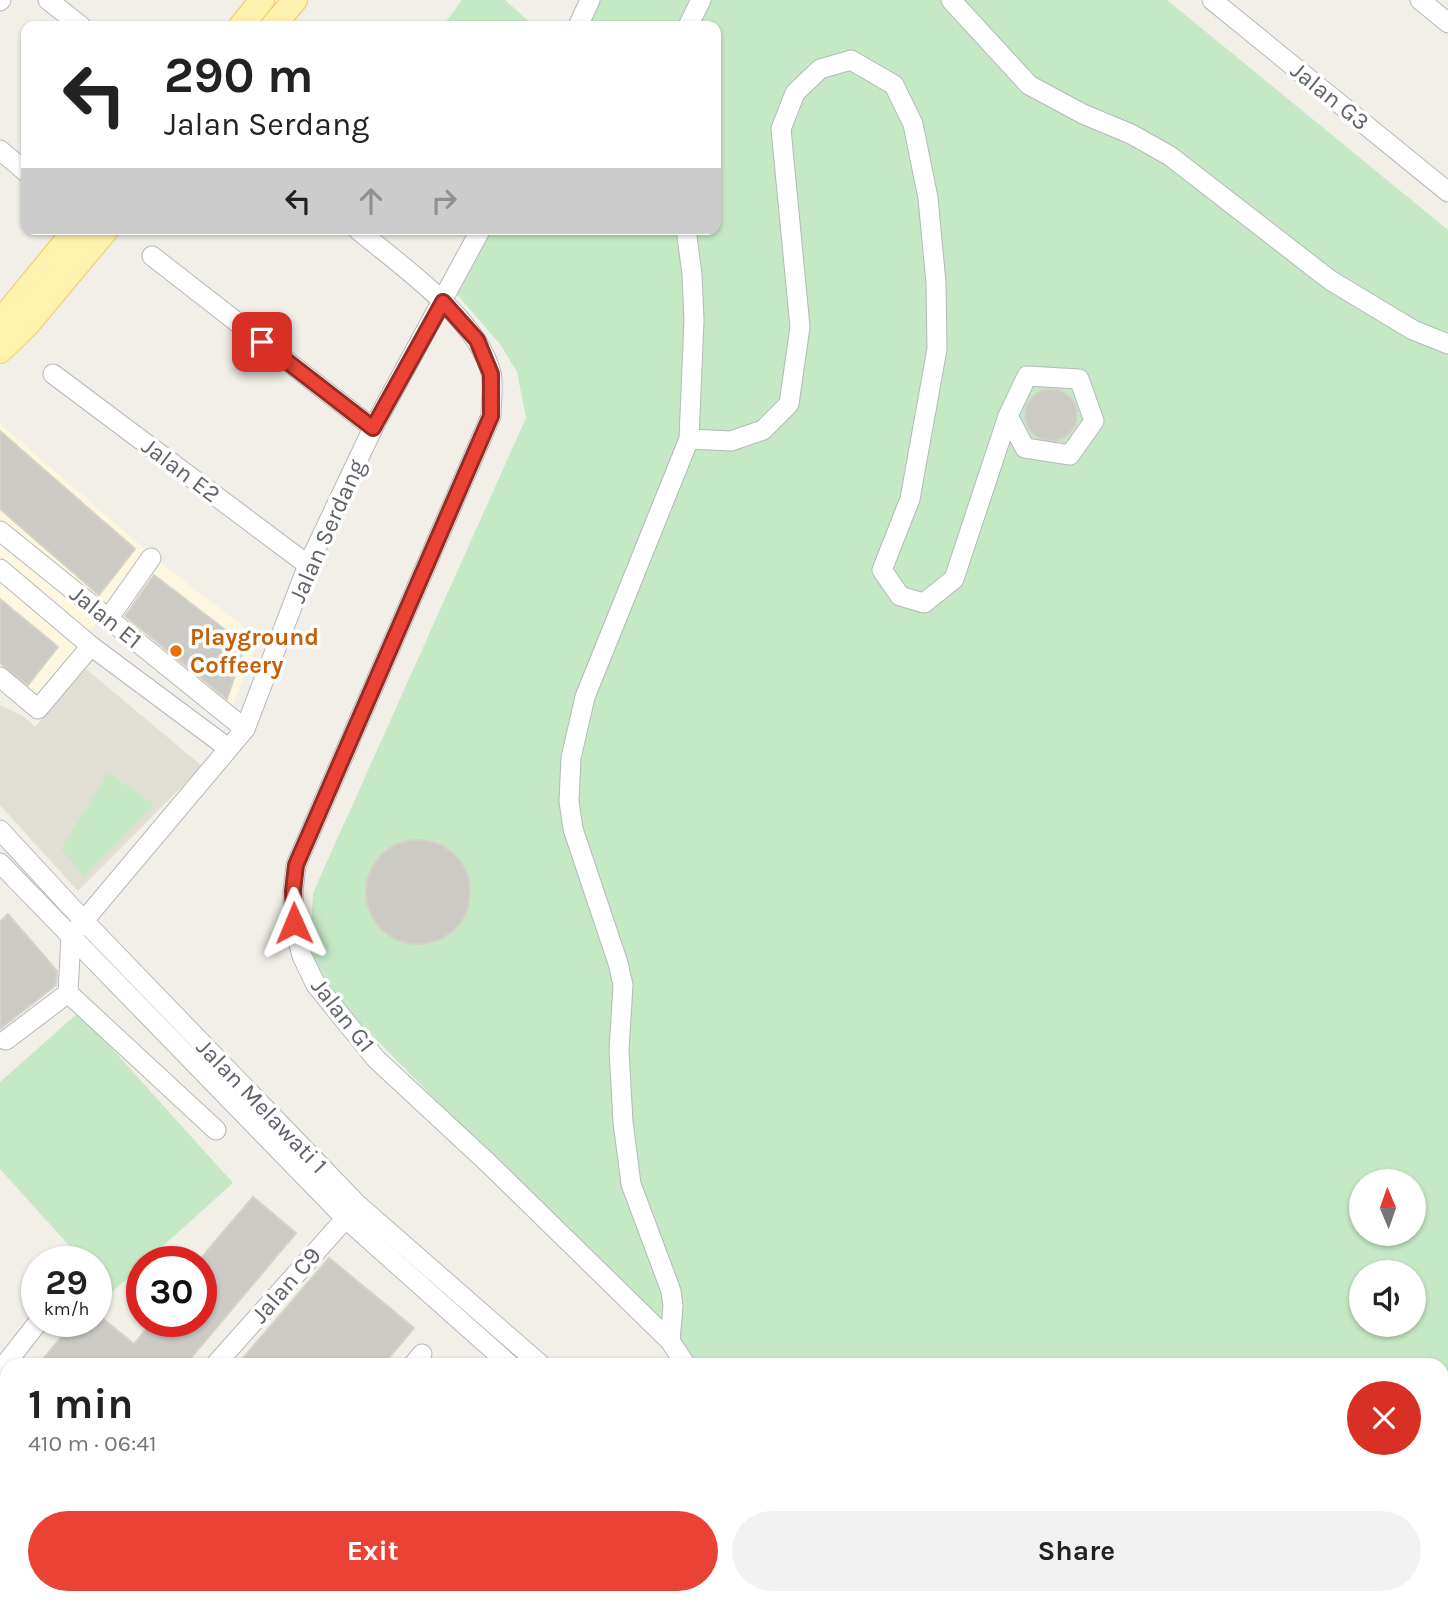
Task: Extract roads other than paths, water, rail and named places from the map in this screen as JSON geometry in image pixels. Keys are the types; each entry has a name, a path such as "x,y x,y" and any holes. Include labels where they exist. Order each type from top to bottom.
{"main road":[{"path":"245,21 262,0"},
{"path":"277,21 295,0"},
{"path":"1,340 72,235"},
{"path":"1,340 27,326 102,235"}],"street":[{"path":"48,0 75,21"},
{"path":"580,21 590,0"},
{"path":"690,21 701,0"},
{"path":"951,0 1029,85 1083,114 1131,134 1170,156 1330,280 1413,330 1448,344"},
{"name":"Jalan G3","path":"1212,0 1448,192"},
{"path":"1420,0 1448,23"},
{"path":"689,439 731,441 763,430 789,404 800,327 781,129 795,93 820,69 851,60 894,85 913,124 928,198 936,283 937,349 910,499 882,570 900,596 924,603 954,579 1008,416 1027,376 1079,379 1094,421 1070,455 1025,448 1008,416"},
{"path":"0,150 21,168"},
{"name":"Jalan G1","path":"364,235 443,302 477,340 491,374 491,416 296,865 293,891 294,923 302,956 316,985 376,1059 488,1163 670,1341 681,1358"},
{"name":"Jalan Serdang","path":"77,929 245,729 308,565 373,428 478,235"},
{"path":"670,1341 673,1306 671,1291 631,1184 623,1122 619,1050 621,974 573,829 569,801 571,758 585,697 689,439 694,320 687,235"},
{"path":"152,256 373,428"},
{"name":"Jalan E2","path":"53,374 308,565"},
{"name":"Jalan E1","path":"0,531 245,729"},
{"path":"108,619 151,558"},
{"name":"Jalan E1","path":"0,569 91,646 228,748"},
{"path":"0,677 38,709 91,646"},
{"path":"0,830 77,929 68,993 6,1040"},
{"path":"0,863 77,929 352,1212 503,1358"},
{"path":"68,993 216,1130"},
{"path":"352,1212 532,1358"},
{"name":"Jalan C9","path":"221,1358 352,1212"},
{"path":"10,1358 27,1337"}],"place":[{"name":"Playground Coffeery","path":"176,651"}]}
